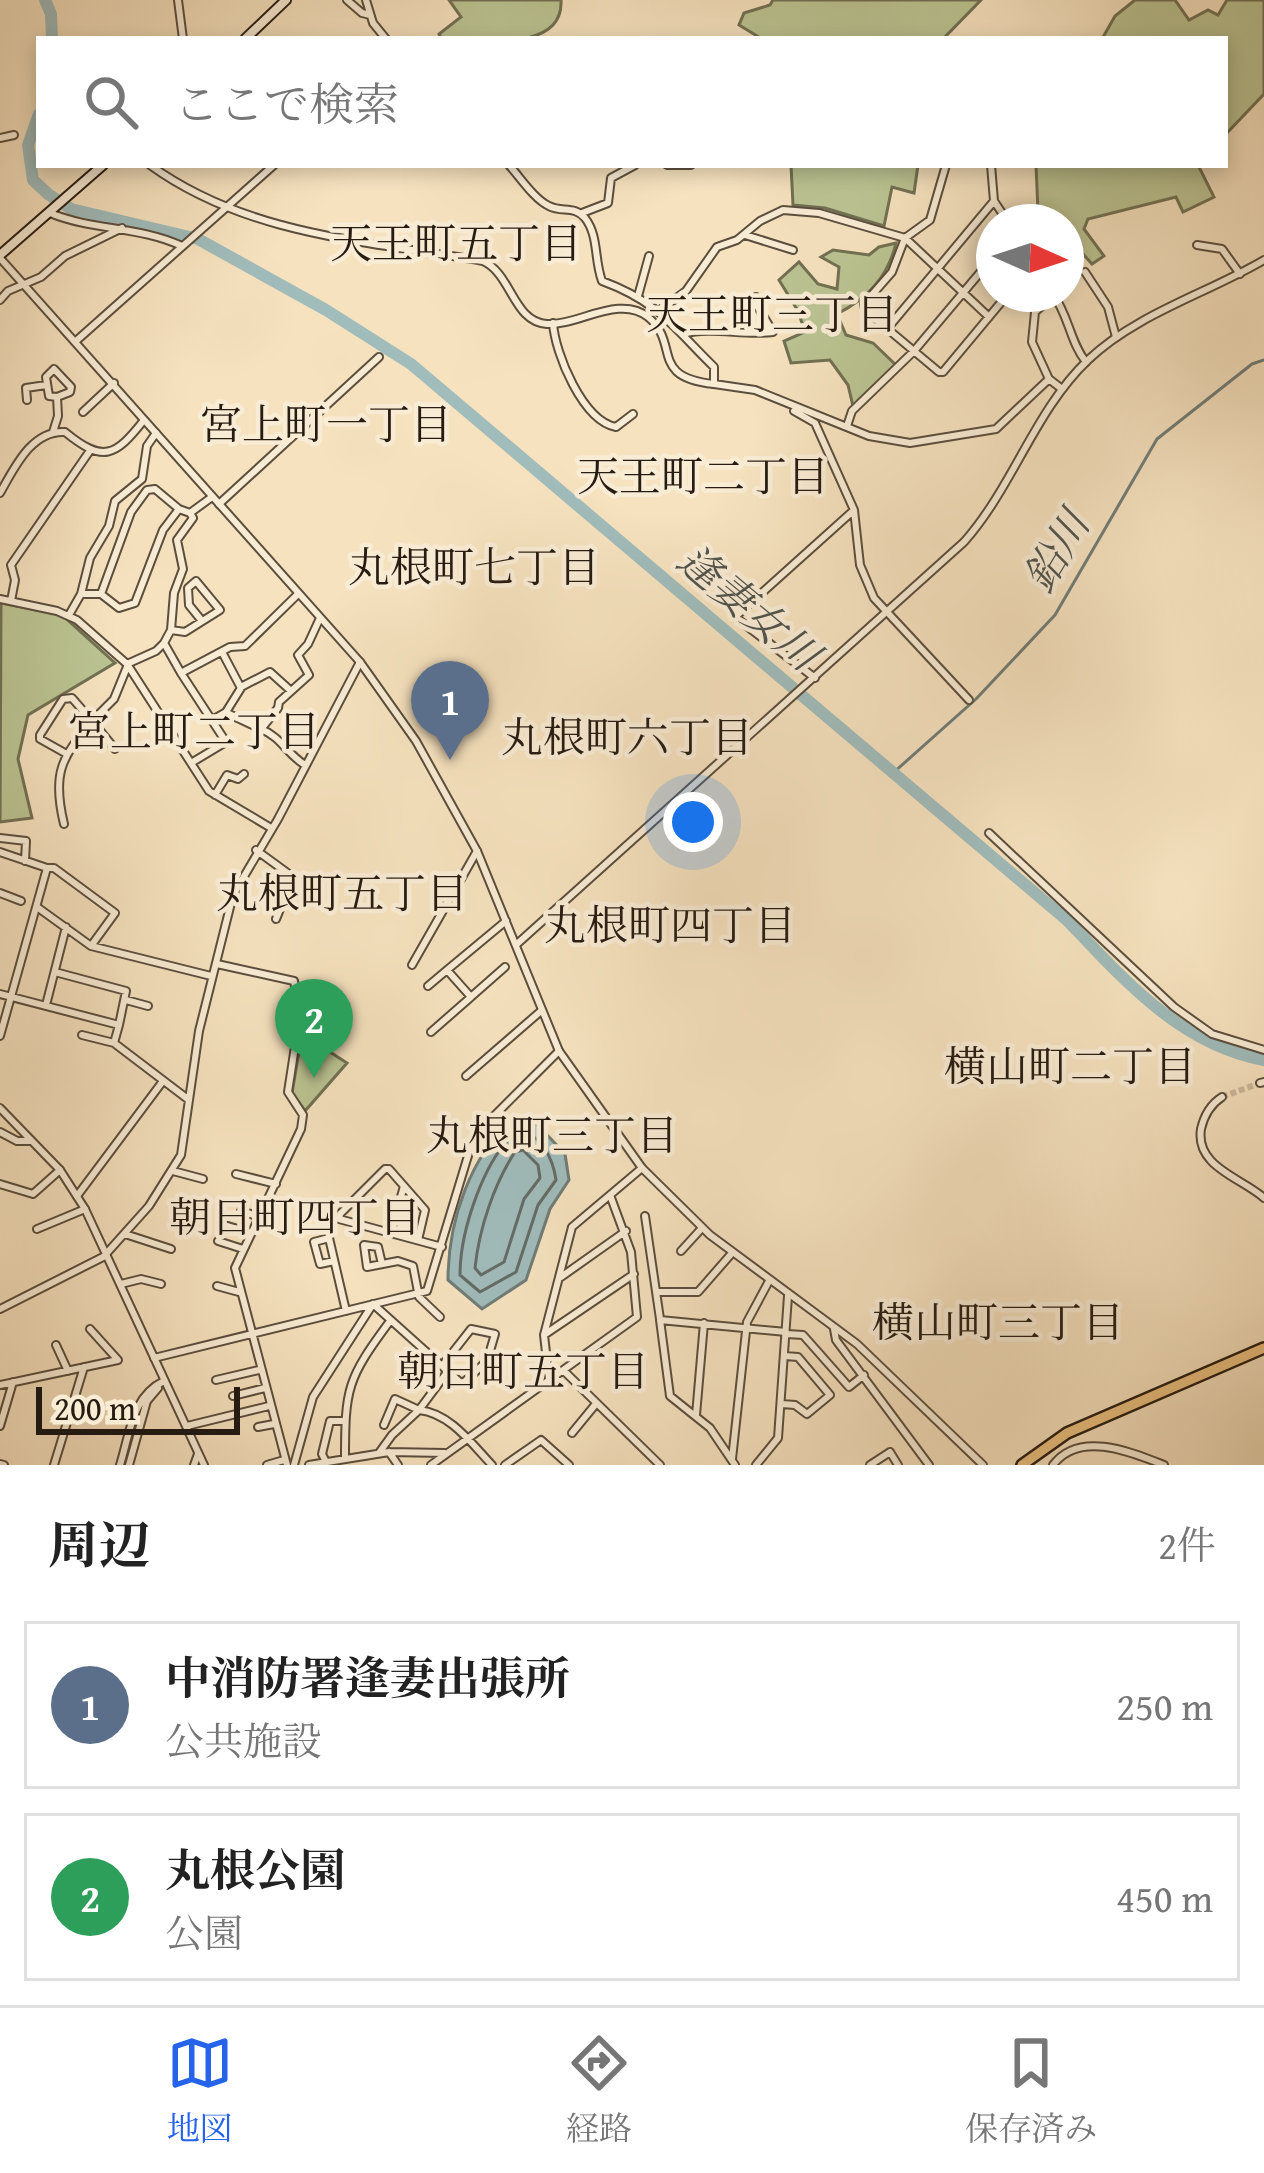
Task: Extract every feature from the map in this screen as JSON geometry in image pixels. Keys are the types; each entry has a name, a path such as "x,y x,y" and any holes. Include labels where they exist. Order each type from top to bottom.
{"highway":[{"path":"1022,1465 1067,1433 1264,1348"}],"main road":[{"path":"248,36 286,0"},
{"path":"0,256 100,168"}],"street":[{"path":"178,0 183,36"},
{"path":"347,0 370,15"},
{"path":"366,0 384,36"},
{"path":"0,138 14,135"},
{"path":"154,168 188,191 228,208 313,234 483,261 500,272 527,316 553,323 616,310 640,313 655,326 680,375 692,382 755,391 868,436 910,443 987,433 1004,424 1049,379"},
{"path":"76,341 271,168"},
{"path":"512,168 546,204 580,213 608,203 611,178 629,168"},
{"path":"945,168 930,220 904,238 892,272 864,304 865,310 938,372 944,372 993,312"},
{"path":"991,168 996,204"},
{"path":"887,329 994,201"},
{"path":"660,310 686,292 717,247 783,210 819,214 904,238 989,317"},
{"path":"52,212 77,224 152,233 184,245"},
{"path":"580,213 592,232 602,281 660,310 714,367 714,384"},
{"path":"0,300 64,256 122,228"},
{"path":"745,235 793,250"},
{"path":"1197,244 1222,249 1240,274"},
{"path":"0,256 360,662 416,741 477,851 559,1051 642,1168 732,1253 857,1343 983,1465"},
{"path":"638,296 649,256"},
{"path":"517,944 790,701 985,518 1062,389 1086,362 1116,337 1264,260"},
{"path":"1085,272 1108,307 1116,337"},
{"path":"847,426 852,411 914,351 976,278"},
{"path":"683,334 698,330 747,336 773,332 756,297"},
{"path":"1035,312 1032,342 1049,379 1062,389"},
{"path":"1066,312 1076,349 1086,362"},
{"path":"553,323 562,363 600,420 616,427 633,414"},
{"path":"190,513 216,500 379,357"},
{"path":"58,370 71,387 57,398 49,396 46,374 58,370"},
{"path":"83,412 114,383"},
{"path":"27,400 26,388 47,385"},
{"path":"0,493 13,465 53,432 57,398"},
{"path":"787,404 814,423 854,510 865,581 886,613 969,700"},
{"path":"53,432 64,432 89,452 119,448 144,420"},
{"path":"69,615 109,526 115,501 142,478 147,446 156,434"},
{"path":"11,601 15,580 10,565 89,452"},
{"path":"100,594 130,512 147,490 154,489 190,513 193,518 177,540 183,569 174,593 170,630 157,651 127,664"},
{"path":"81,594 100,594 119,608 136,602 164,530 178,509"},
{"path":"812,680 734,617 854,510"},
{"path":"170,630 185,632 220,610 196,581 188,588 190,605 202,621"},
{"path":"181,673 244,646 298,594"},
{"path":"0,599 69,615 127,664 215,794 271,828"},
{"path":"261,729 309,675 298,655 320,618"},
{"path":"164,643 226,742 191,763"},
{"path":"223,652 241,688"},
{"path":"0,1309 105,1256 173,1171 181,1155 211,976 232,895 360,662"},
{"path":"64,824 60,786 65,753 114,699 127,664"},
{"path":"212,720 226,712 241,688 270,672 291,692"},
{"path":"65,753 40,739 40,734 63,699 72,698 115,749"},
{"path":"226,712 252,728 279,736 286,751 305,765"},
{"path":"215,794 227,775 238,779 244,774"},
{"path":"989,833 1174,1007 1212,1034 1264,1050"},
{"path":"0,838 26,841 26,861"},
{"path":"256,850 293,878 276,919"},
{"path":"412,965 477,851"},
{"path":"0,852 54,868 115,914 91,946"},
{"path":"0,1036 47,868"},
{"path":"0,893 21,901"},
{"path":"37,907 91,946 211,976"},
{"path":"428,986 506,921"},
{"path":"46,1005 66,927"},
{"path":"215,964 293,981 300,1014 288,1092 302,1117 235,1268 288,1463"},
{"path":"431,1032 506,967"},
{"path":"447,970 471,997"},
{"path":"55,972 128,993 115,1043"},
{"path":"0,994 119,1025"},
{"path":"126,1000 148,1006"},
{"path":"466,1076 541,1011"},
{"path":"82,1036 115,1043 190,1100"},
{"path":"154,1358 430,1287 474,1136 559,1051"},
{"path":"77,1196 163,1081"},
{"path":"1222,1097 1202,1125 1203,1150 1215,1166 1240,1178 1264,1198"},
{"path":"0,1108 60,1170 85,1209 204,1465"},
{"path":"0,1132 17,1141 34,1141"},
{"path":"549,1379 544,1335 572,1227 642,1168"},
{"path":"418,1240 425,1210 385,1169 340,1214 339,1219 391,1232 418,1240 442,1246"},
{"path":"0,1184 33,1194 60,1170"},
{"path":"173,1171 203,1179"},
{"path":"236,1174 276,1184"},
{"path":"391,1232 404,1186"},
{"path":"430,1465 637,1318 626,1231 610,1195"},
{"path":"37,1229 85,1209"},
{"path":"241,1211 260,1217"},
{"path":"645,1216 670,1396 696,1415 733,1462"},
{"path":"221,1225 251,1233"},
{"path":"681,1251 702,1228"},
{"path":"558,1279 626,1231"},
{"path":"125,1234 171,1249"},
{"path":"334,1261 320,1264 314,1242 329,1238 346,1311"},
{"path":"218,1241 244,1249"},
{"path":"657,1292 698,1292 732,1253"},
{"path":"382,1264 398,1261 413,1266 419,1293 440,1317"},
{"path":"544,1335 634,1274"},
{"path":"121,1284 141,1279 161,1284"},
{"path":"733,1462 746,1326 769,1281"},
{"path":"217,1286 239,1292"},
{"path":"756,1465 778,1438 788,1296"},
{"path":"373,1304 390,1321 445,1368 462,1384 487,1361 496,1334 471,1329 445,1368 419,1410 392,1435 384,1452"},
{"path":"288,1463 314,1397 373,1304"},
{"path":"660,1320 802,1335 848,1387 864,1375"},
{"path":"345,1459 346,1395 361,1361 390,1321"},
{"path":"696,1415 704,1322"},
{"path":"0,1385 118,1360 91,1329"},
{"path":"834,1329 836,1340 929,1465"},
{"path":"56,1345 68,1371"},
{"path":"781,1404 807,1414 830,1395 798,1357 784,1356"},
{"path":"54,1465 84,1367"},
{"path":"216,1380 260,1370"},
{"path":"564,1371 655,1463"},
{"path":"125,1465 147,1401 164,1381"},
{"path":"0,1426 13,1382"},
{"path":"233,1396 265,1388"},
{"path":"384,1425 395,1399 433,1411 492,1465"},
{"path":"572,1432 595,1405"},
{"path":"187,1426 269,1406"},
{"path":"327,1463 322,1454 330,1421 345,1421"},
{"path":"259,1427 274,1424"},
{"path":"506,1465 541,1440 569,1465"},
{"path":"1053,1465 1074,1448 1099,1447 1164,1465"},
{"path":"384,1452 398,1465"},
{"path":"309,1465 356,1461 384,1452 445,1453"},
{"path":"870,1465 890,1452 898,1465"},
{"path":"194,1465 198,1454"},
{"path":"1136,1454 1139,1465"},
{"path":"514,1458 521,1465"},
{"path":"267,1465 288,1463"}],"green space":[{"path":"449,0 561,0 558,17 549,29 534,36 440,36 461,17"},
{"path":"773,0 981,0 946,36 757,36 739,25 744,13"},
{"path":"1135,0 1175,0 1189,20 1208,10 1218,15 1227,0 1264,0 1264,94 1228,132 1228,36 1104,36 1115,16"},
{"path":"791,168 918,168 914,193 892,187 884,226 825,208 793,205"},
{"path":"1036,168 1200,168 1214,197 1183,212 1176,197 1088,219 1084,229 1084,204 1038,204"},
{"path":"1084,229 1104,256 1092,264 1084,255"},
{"path":"896,243 875,285 837,314 846,335 873,343 897,366 853,406 848,385 830,360 791,363 784,341 805,332 779,280 799,262 818,284 837,289 839,267 821,257 833,250 869,255"},
{"path":"1,603 62,615 115,663 28,715 18,759 32,818 0,822"},
{"path":"300,1046 330,1052 347,1063 305,1111 292,1093"}],"water":[{"path":"517,1117 532,1119 565,1154 569,1180 550,1209 526,1280 482,1309 448,1280 452,1235 465,1190 486,1149"}],"waterway":[{"name":"逢妻女川","path":"45,0 52,36"},
{"name":"逢妻女川","path":"36,122 28,145 33,180 48,194 71,209 198,239 411,364 1068,921 1156,1007 1206,1040 1264,1060"},
{"name":"鉛川","path":"893,773 976,699 1055,615 1157,439 1252,364 1264,360"}],"tunnel":[{"path":"1222,1097 1260,1083"}],"place":[{"name":"中消防署逢妻出張所","path":"450,760"},
{"name":"丸根公園","path":"314,1078"}],"district":[{"name":"天王町五丁目","path":"456,243"},
{"name":"天王町三丁目","path":"772,314"},
{"name":"宮上町一丁目","path":"326,424"},
{"name":"天王町二丁目","path":"703,476"},
{"name":"丸根町七丁目","path":"474,567"},
{"name":"宮上町二丁目","path":"194,731"},
{"name":"丸根町六丁目","path":"627,737"},
{"name":"丸根町五丁目","path":"342,893"},
{"name":"丸根町四丁目","path":"670,925"},
{"name":"横山町二丁目","path":"1070,1066"},
{"name":"丸根町三丁目","path":"552,1135"},
{"name":"朝日町四丁目","path":"295,1217"},
{"name":"横山町三丁目","path":"998,1322"},
{"name":"朝日町五丁目","path":"523,1371"}]}
